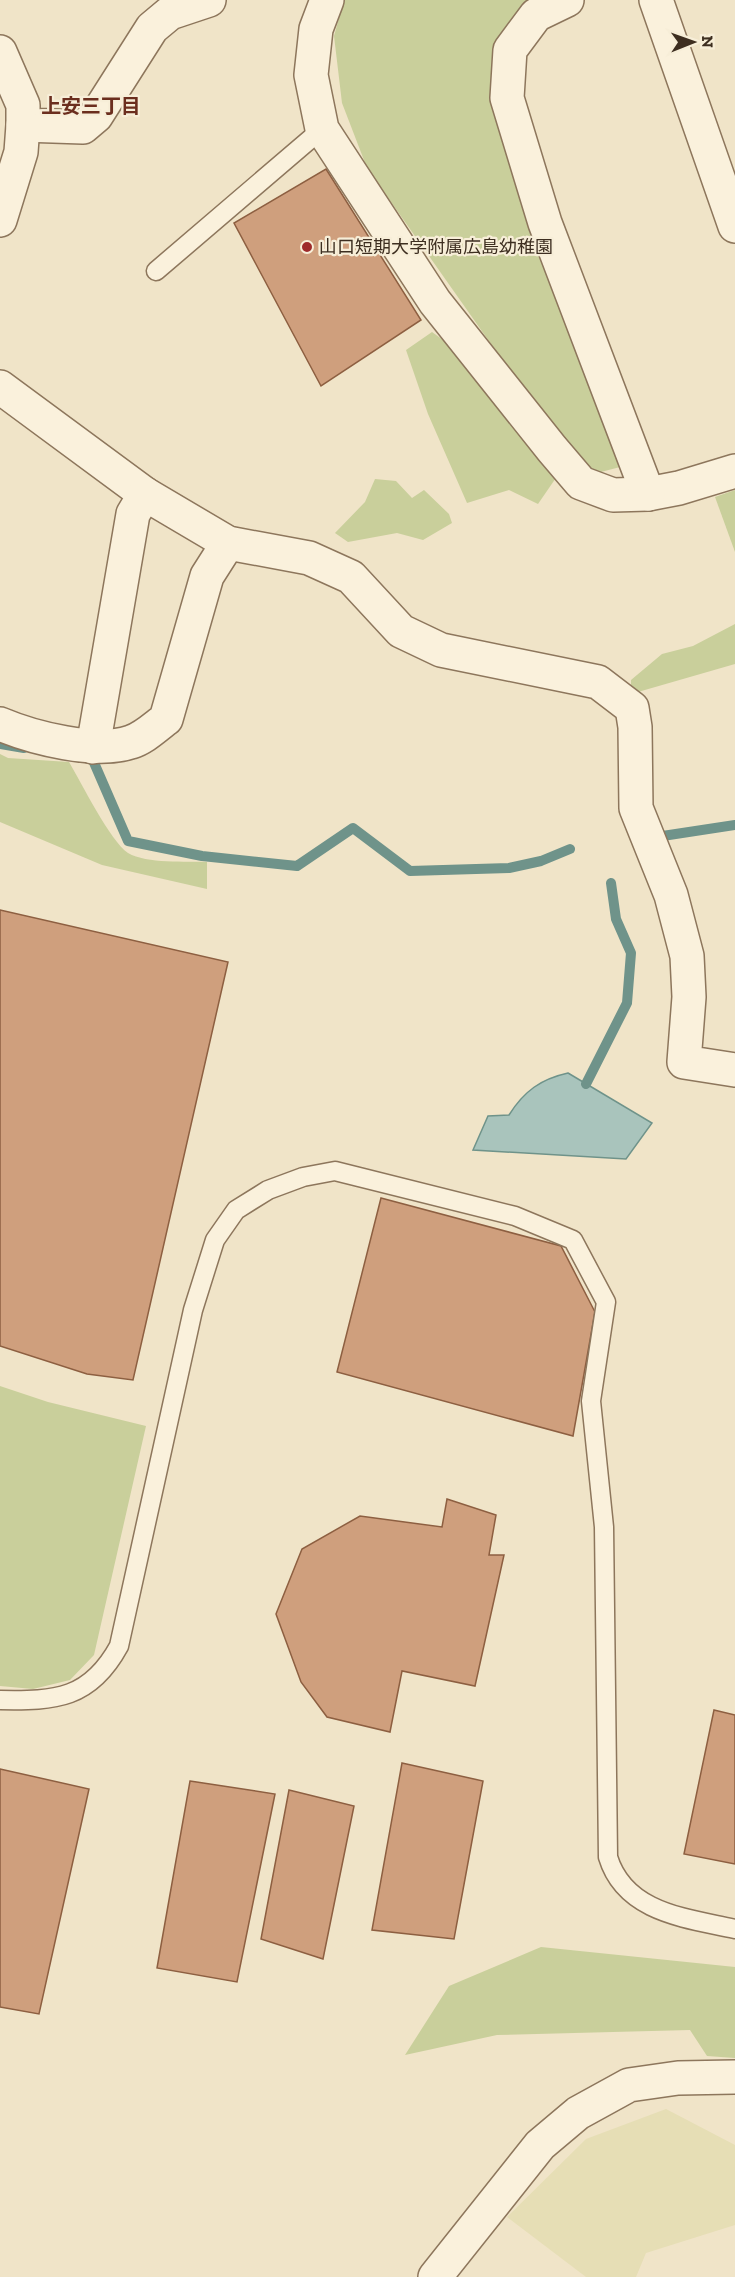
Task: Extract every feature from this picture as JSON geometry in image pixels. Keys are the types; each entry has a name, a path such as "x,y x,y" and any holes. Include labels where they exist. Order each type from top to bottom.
{"street":[{"path":"23,125 84,127 96,116 152,28 170,13 209,0"},
{"path":"327,0 316,29 311,75 322,129 435,302 581,483 613,495 648,494 679,488 735,471"},
{"path":"567,0 536,15 510,50 507,98 545,222 648,494"},
{"path":"656,0 735,226"},
{"path":"0,52 23,105 21,152 0,220"},
{"path":"0,387 145,494 228,543 309,558 351,577 400,631 441,650 598,682 632,708 635,727 636,808 671,895 687,956 689,997 684,1062 735,1070"},
{"path":"93,747 133,514 145,494"},
{"path":"0,724 20,732 93,747 131,742 166,719 207,576 228,543"},
{"path":"435,2277 540,2145 578,2113 628,2085 678,2078 735,2077"}],"lane":[{"path":"156,271 322,129"},
{"path":"0,1700 46,1701 80,1690 107,1668 119,1646 193,1310 215,1240 236,1210 268,1190 303,1176 335,1172 515,1216 573,1240 606,1302 591,1401 604,1527 608,1846 613,1874 630,1893 660,1912 735,1929"}],"shaded area":[{"path":"666,2109 735,2145 735,2225 646,2253 636,2277 586,2277 507,2217 586,2139"}],"green space":[{"path":"344,0 530,0 522,4 495,48 628,465 593,474 560,442 367,168 342,103 334,36"},
{"path":"432,332 453,347 560,472 538,504 509,490 467,503 428,414 406,350"},
{"path":"375,479 396,481 412,498 424,490 449,514 452,523 423,540 397,533 348,542 335,533 365,502"},
{"path":"735,490 735,552 715,497"},
{"path":"735,624 735,664 631,694 631,680 662,654 693,646"},
{"path":"0,754 8,758 69,762 113,837 128,853 145,859 207,862 207,889 102,865 0,822"},
{"path":"0,1386 48,1402 146,1426 94,1655 70,1680 33,1689 0,1686"},
{"path":"541,1947 735,1967 735,2058 707,2056 690,2030 497,2035 405,2055 449,1986"}],"water":[{"path":"568,1073 652,1123 626,1159 473,1150 488,1116 509,1115 534,1087"}],"building":[{"path":"326,169 421,320 321,386 234,223"},
{"path":"0,910 228,962 133,1380 87,1374 0,1346"},
{"path":"381,1198 561,1246 595,1312 573,1436 337,1372"},
{"path":"447,1499 496,1515 489,1555 504,1555 475,1686 402,1671 390,1732 327,1717 301,1682 276,1614 302,1549 360,1516 442,1527"},
{"path":"714,1710 735,1715 735,1864 684,1854"},
{"path":"402,1763 483,1781 454,1939 372,1930"},
{"path":"0,1769 89,1789 39,2014 0,2007"},
{"path":"190,1781 275,1794 237,1982 157,1968"},
{"path":"289,1790 354,1806 323,1959 261,1939"}],"waterway":[{"path":"0,744 24,748"},
{"path":"92,758 128,841 202,856 297,866 353,828 410,871 509,868 541,861 570,849"},
{"path":"656,837 735,825"},
{"path":"586,1084 627,1003 631,953 616,919 611,883"}],"place":[{"name":"山口短期大学附属広島幼稚園","path":"307,247"}],"district":[{"name":"上安三丁目","path":"91,106"}]}
